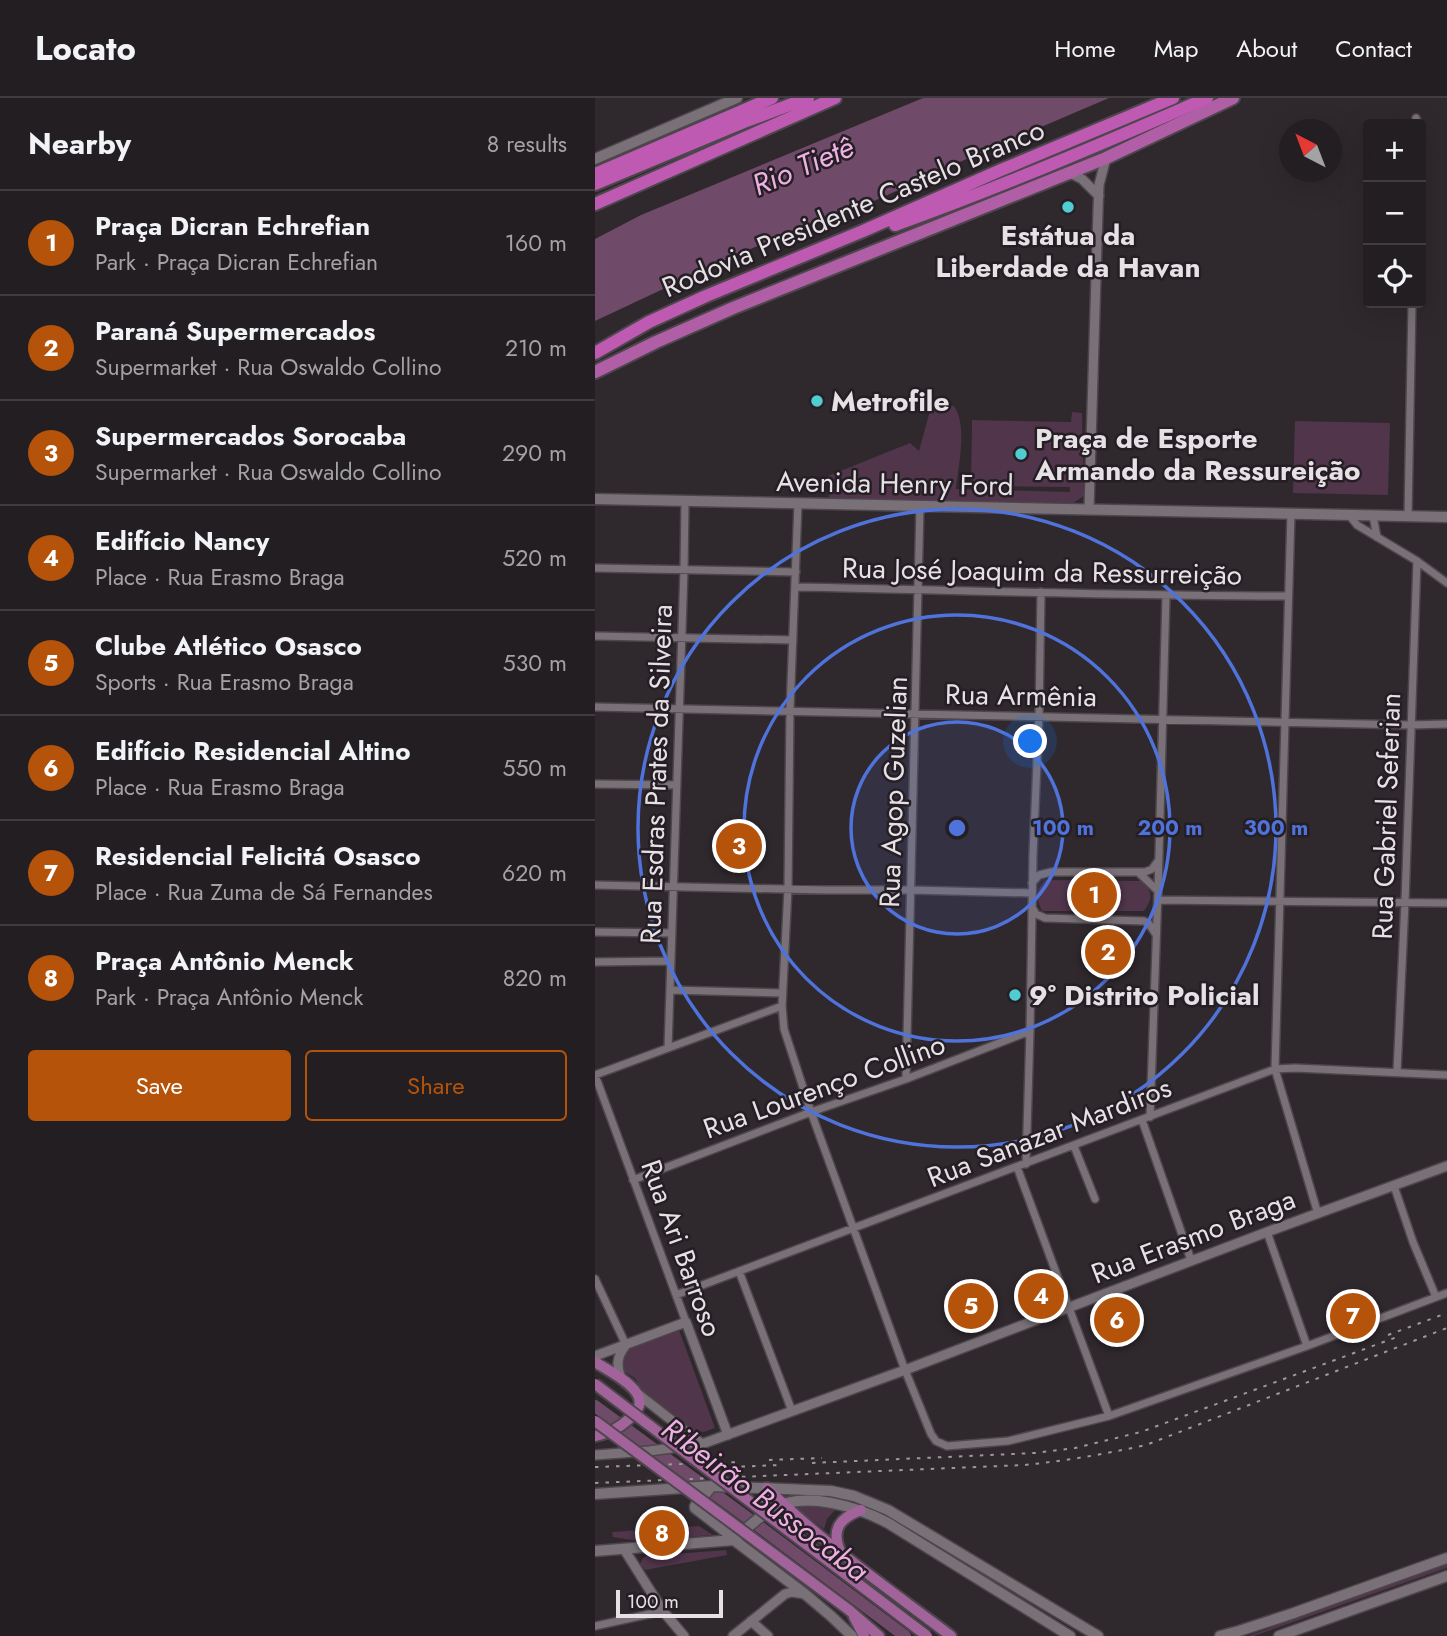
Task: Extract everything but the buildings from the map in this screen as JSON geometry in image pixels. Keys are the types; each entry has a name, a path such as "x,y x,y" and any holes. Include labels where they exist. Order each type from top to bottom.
{"highway":[{"path":"595,174 772,98"},
{"path":"595,184 809,98"},
{"path":"595,204 835,98"},
{"name":"Rodovia Presidente Castelo Branco","path":"595,353 649,322 706,296 1173,98"},
{"path":"863,231 891,226 964,200 1207,98"},
{"path":"595,372 733,308 1106,158 1233,98"}],"main road":[{"path":"595,159 737,98"},
{"name":"Avenida Henry Ford","path":"595,499 1447,517"},
{"path":"595,1362 621,1378 640,1398 639,1407 620,1427 595,1436"},
{"path":"595,1384 927,1636"},
{"path":"595,1421 851,1612 879,1636"},
{"path":"708,1487 695,1508 831,1616 852,1636"},
{"path":"595,1494 708,1487 802,1489 854,1496 888,1510 1098,1636"},
{"path":"766,1488 840,1551 951,1636"},
{"path":"755,1521 767,1502 766,1488"},
{"path":"595,1551 734,1540 755,1521 783,1504 834,1503 861,1510 888,1523 1070,1636"},
{"path":"840,1551 835,1541 838,1525 846,1517 861,1510"},
{"path":"1220,1636 1238,1634 1447,1558"},
{"path":"1279,1636 1447,1576"},
{"path":"851,1612 864,1636"}],"street":[{"path":"1089,509 1099,185 1106,158"},
{"path":"1070,173 1082,179 1099,196"},
{"path":"1408,516 1412,308"},
{"name":"Rua Esdras Prates da Silveira","path":"668,1048 685,502"},
{"path":"798,504 790,710 788,889 782,993 787,1043 905,1370 936,1441 947,1446 1008,1441 1109,1416 1447,1293"},
{"name":"Rua Agop Guzelian","path":"906,1079 921,506"},
{"path":"1291,513 1275,1069 1318,1214"},
{"path":"1349,515 1357,525 1447,583"},
{"path":"1373,516 1377,537"},
{"name":"Rua Gabriel Seferian","path":"1397,1072 1416,561"},
{"path":"595,568 796,572"},
{"name":"Rua José Joaquim da Ressurreição","path":"795,587 1166,596 1288,596"},
{"path":"1026,1164 1041,592"},
{"path":"1166,596 1158,899 1146,1119 1191,1260"},
{"path":"595,636 793,640"},
{"name":"Rua Armênia","path":"595,707 1447,724"},
{"path":"595,784 677,785"},
{"path":"1033,855 1040,865 1051,872"},
{"path":"1032,883 1039,875 1051,872 1139,873 1152,869 1159,860"},
{"path":"1139,873 1158,899"},
{"path":"595,885 1032,893"},
{"path":"1158,899 1447,903"},
{"path":"1139,921 1149,915 1158,899"},
{"path":"1032,905 1036,914 1045,918 1139,921 1149,924 1156,933"},
{"path":"1031,926 1045,918"},
{"path":"595,932 672,933"},
{"path":"595,962 671,961"},
{"path":"670,990 782,993"},
{"path":"595,1075 782,1006"},
{"name":"Rua Lourenço Collino","path":"633,1180 811,1111 906,1079 1031,1031"},
{"name":"Rua Sanazar Mardiros","path":"676,1295 1275,1069 1447,1075"},
{"name":"Rua Ari Barroso","path":"595,1075 728,1435"},
{"path":"1074,1146 1095,1199"},
{"name":"Rua Erasmo Braga","path":"595,1455 702,1444 1447,1166"},
{"path":"1017,1167 1109,1416"},
{"path":"1394,1186 1436,1297"},
{"path":"1267,1232 1307,1346"},
{"path":"740,1271 792,1411"},
{"path":"595,1279 626,1345"},
{"path":"595,1356 686,1322"},
{"path":"621,1378 617,1361 626,1345"},
{"path":"638,1394 702,1444"},
{"path":"624,1549 663,1611 684,1636"},
{"path":"783,1577 785,1594"},
{"path":"733,1636 785,1594 804,1594"},
{"path":"595,1626 663,1611"},
{"path":"751,1621 768,1636"}],"shaded area":[{"path":"954,406 961,424 956,489 1070,492 1070,487 971,486 972,420 1071,422 1072,412 1082,413 1084,496 1073,503 829,499 828,476 910,443 919,451 931,407"},
{"path":"1295,421 1390,423 1388,495 1293,493"},
{"path":"1046,880 1141,881 1150,892 1150,899 1144,911 1042,911 1038,894"},
{"path":"679,1330 715,1428 704,1432 686,1430 644,1395 635,1378 623,1371 621,1356 626,1350"},
{"path":"800,1505 837,1508 827,1519 824,1529 794,1507"},
{"path":"699,1526 713,1535 638,1541 613,1537 612,1532"},
{"path":"726,1550 727,1555 645,1570 640,1564 647,1556"},
{"path":"1447,1564 1447,1568 1248,1636"}],"water":[{"name":"Rio Tietê","path":"923,98 1109,98 840,216 828,216 727,259 595,321 595,239 641,215"}],"waterway":[{"name":"Ribeirão Bussocaba","path":"595,1406 905,1636"}],"railway":[{"path":"1388,1335 1447,1313"},
{"path":"595,1483 1024,1465 1100,1454 1146,1445 1447,1328"},
{"path":"812,1463 1035,1453 1075,1448 1141,1432 1397,1337"},
{"path":"769,1460 822,1458"},
{"path":"595,1467 741,1462"},
{"path":"731,1467 780,1465"}],"place":[{"name":"Estátua da Liberdade da Havan","path":"1068,207"},
{"name":"Metrofile","path":"817,401"},
{"name":"Praça de Esporte Armando da Ressureição","path":"1021,454"},
{"name":"Supermercados Sorocaba","path":"739,846"},
{"name":"Praça Dicran Echrefian","path":"1094,895"},
{"name":"Paraná Supermercados","path":"1108,952"},
{"name":"9º Distrito Policial","path":"1015,995"},
{"name":"Edifício Nancy","path":"1041,1296"},
{"name":"Clube Atlético Osasco","path":"971,1306"},
{"name":"Residencial Felicitá Osasco","path":"1353,1316"},
{"name":"Edifício Residencial Altino","path":"1117,1320"},
{"name":"Praça Antônio Menck","path":"662,1533"}]}
